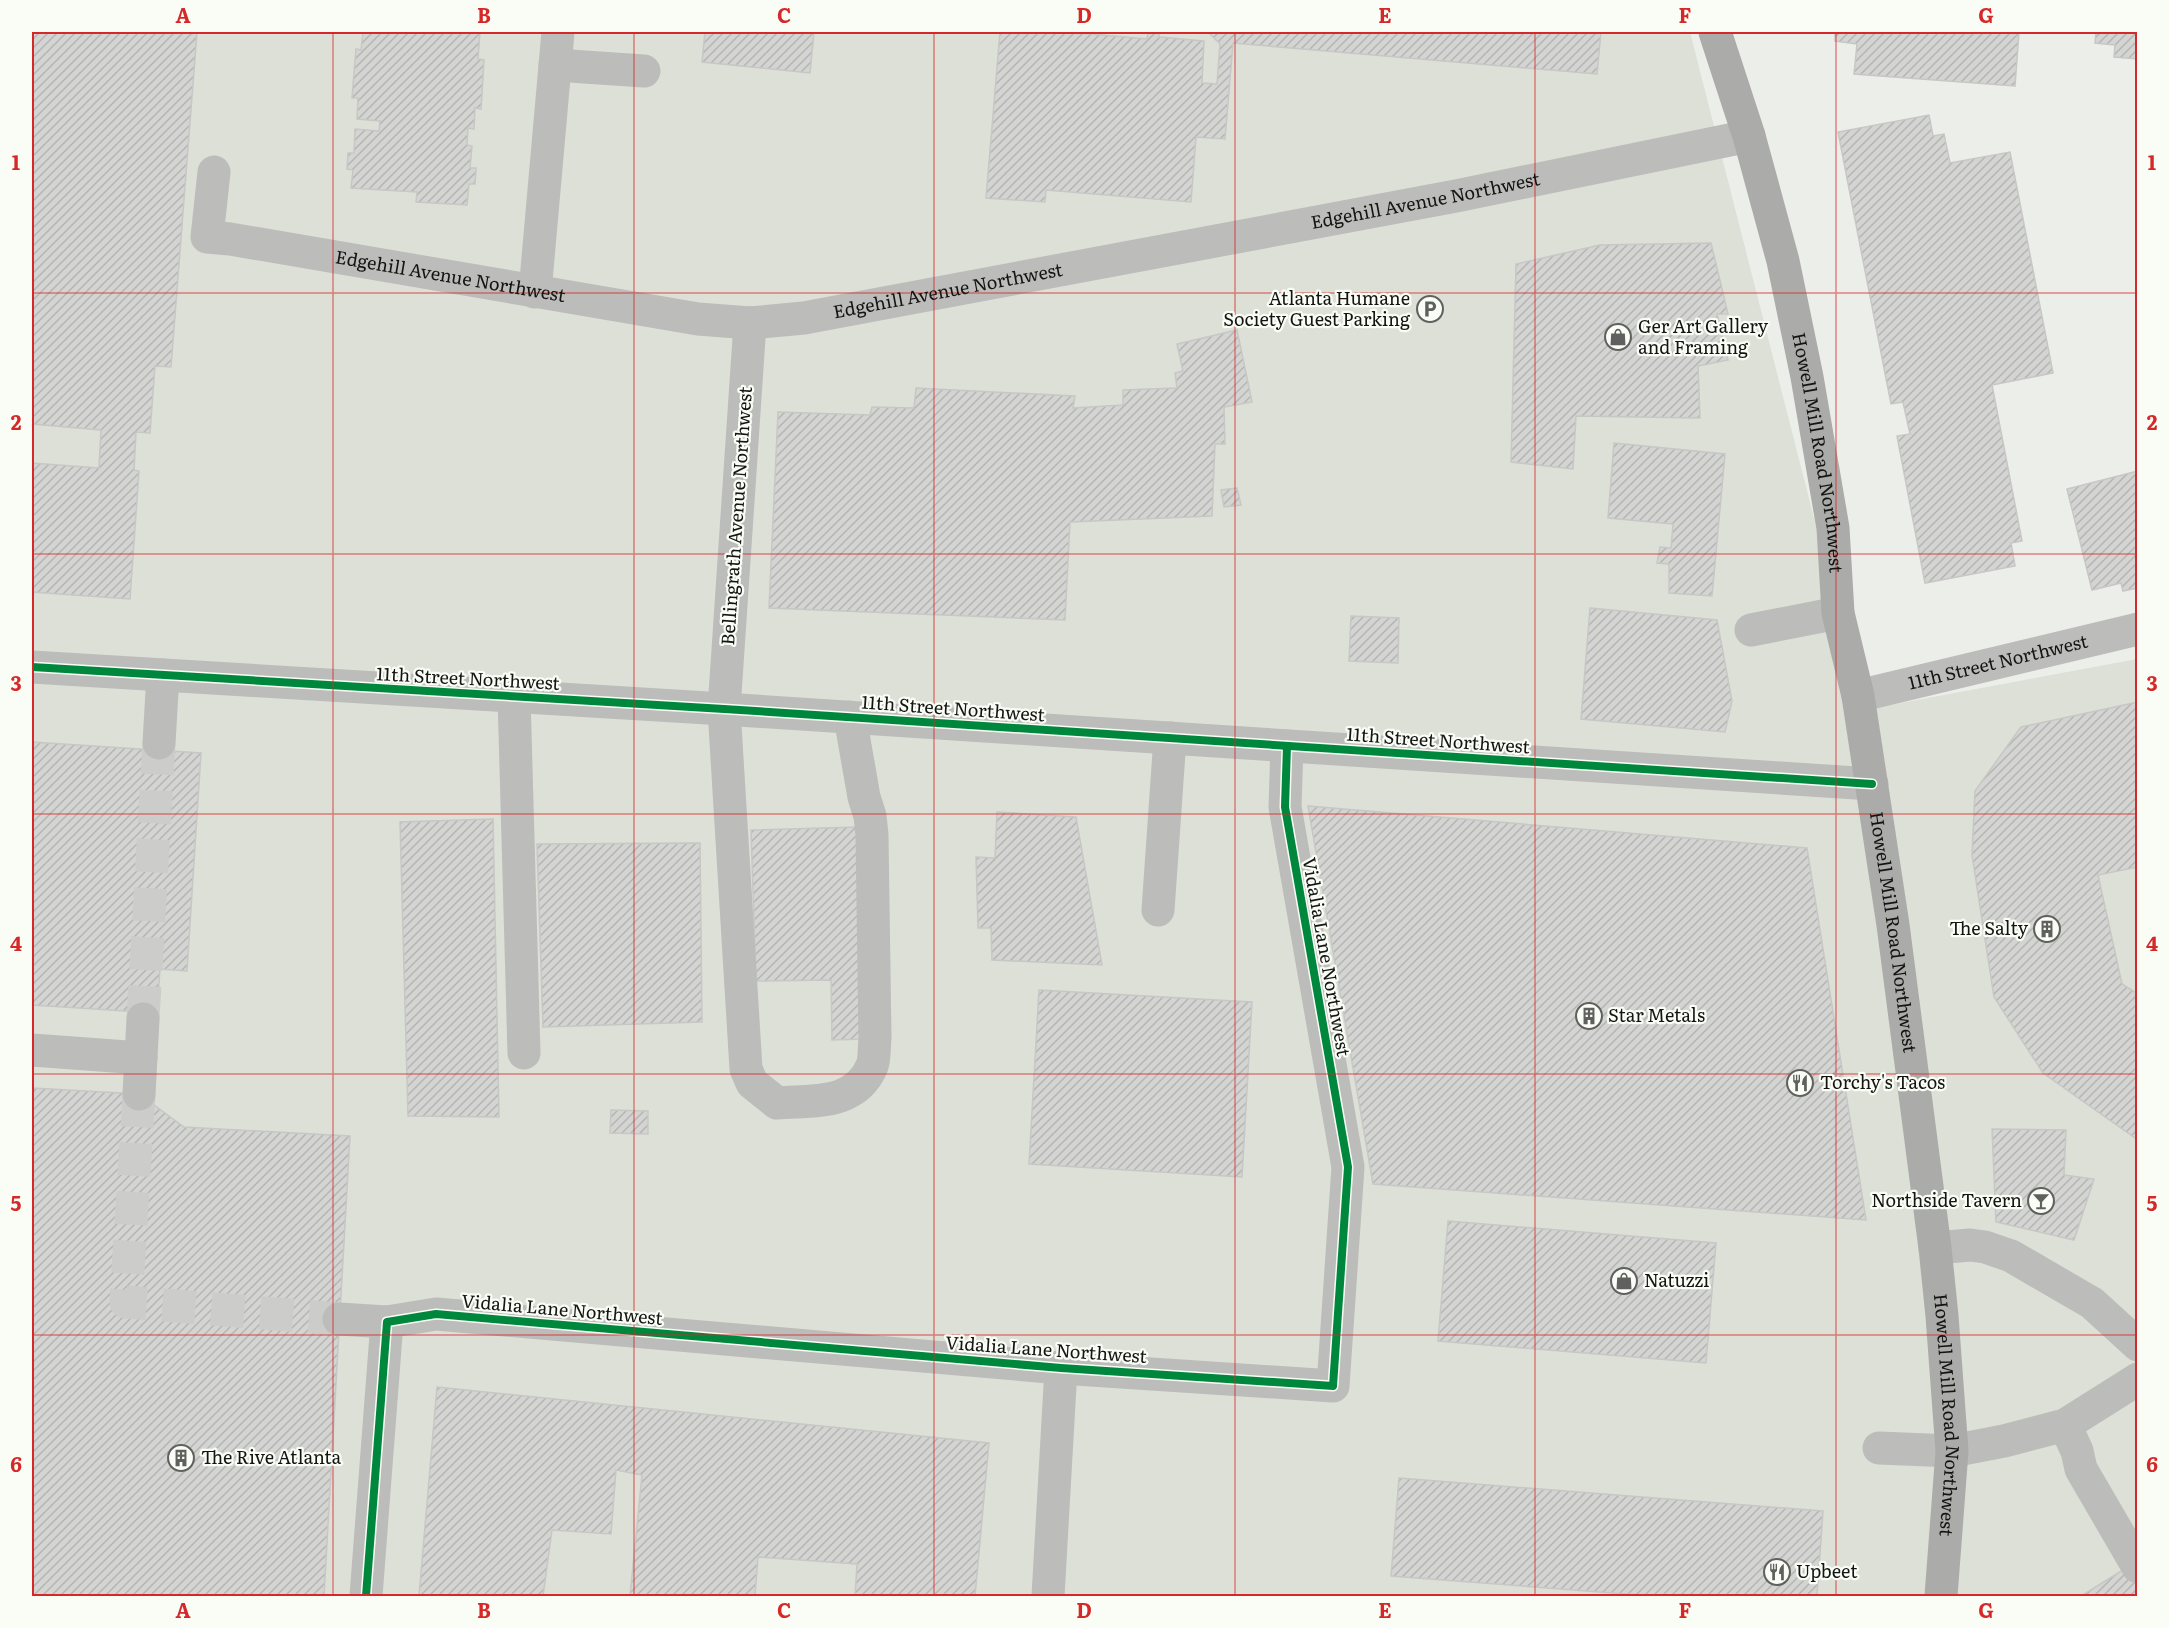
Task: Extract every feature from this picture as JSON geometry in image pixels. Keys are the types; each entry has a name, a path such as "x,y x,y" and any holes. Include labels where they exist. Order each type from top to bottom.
{"main road":[{"name":"Howell Mill Road Northwest","path":"1715,32 1749,136 1783,261 1820,447 1833,528 1838,614 1858,696 1903,996 1935,1248 1952,1451 1941,1596"}],"street":[{"path":"535,292 558,32"},
{"path":"555,65 644,71"},
{"name":"Edgehill Avenue Northwest","path":"214,172 207,237 230,239 698,319 750,323 804,318 1456,196 1749,136"},
{"name":"Bellingrath Avenue Northwest","path":"750,323 724,709 746,1070 752,1083 777,1103 837,1098 850,1092 863,1080 872,1065 875,1038 872,835 850,717"},
{"path":"1751,630 1838,614"},
{"name":"11th Street Northwest","path":"1858,696 2138,629"},
{"name":"11th Street Northwest","path":"32,667 850,717 1872,784"},
{"path":"159,743 162,675"},
{"path":"514,696 524,1053"},
{"path":"1158,910 1170,738"},
{"name":"Vidalia Lane Northwest","path":"339,1319 387,1322 436,1314 1062,1368 1333,1386 1348,1167 1285,807 1287,746"},
{"path":"139,1094 143,1020"},
{"path":"32,1050 141,1058"},
{"path":"1935,1248 1970,1245 1985,1247 2011,1256 2092,1304 2138,1345"},
{"path":"366,1596 387,1322"},
{"path":"1048,1596 1062,1368"},
{"path":"1879,1448 1952,1451 2004,1441 2066,1425 2138,1379"},
{"path":"2066,1425 2077,1451 2081,1469 2138,1567"}],"shaded area":[{"path":"32,32 1690,32 1863,710 2137,659 2137,1596 32,1596"}],"building":[{"path":"32,32 197,32 171,367 155,366 150,433 136,432 134,470 139,471 130,599 32,592 32,463 99,468 101,430 32,424"},
{"path":"363,32 480,32 478,59 484,60 481,109 475,108 474,129 468,128 467,145 472,146 470,168 476,168 475,184 469,184 467,205 416,202 417,192 351,188 353,170 347,169 348,153 354,153 355,129 379,131 380,121 357,119 358,98 352,98 356,49 361,50"},
{"path":"705,32 814,32 810,73 702,62"},
{"path":"1000,32 1069,32 1147,39 1148,32 1159,32 1159,37 1204,41 1202,83 1217,84 1220,44 1208,32 1601,32 1597,74 1233,43 1225,139 1196,137 1191,202 1046,190 1045,202 986,198"},
{"path":"1835,32 2019,32 2015,86 1854,74 1857,44 1835,41"},
{"path":"2096,32 2138,32 2138,59 2114,57 2115,45 2095,43"},
{"path":"1929,115 1933,136 1944,134 1950,163 2010,152 2053,373 1992,385 2022,541 2011,543 2015,566 1925,583 1897,436 1910,434 1903,402 1891,404 1838,132"},
{"name":"Ger Art Gallery and Framing","path":"1711,243 1728,314 1717,314 1728,360 1698,366 1700,418 1576,416 1573,469 1511,462 1516,264 1600,245"},
{"path":"1237,330 1252,402 1224,407 1225,444 1215,444 1212,516 1070,522 1065,620 769,608 778,412 870,415 872,407 914,408 916,388 1075,396 1073,408 1123,405 1123,390 1177,388 1175,373 1183,371 1177,344"},
{"path":"1614,443 1725,454 1712,596 1669,593 1669,564 1657,563 1660,547 1671,548 1673,524 1608,518"},
{"path":"2138,471 2138,588 2123,591 2121,583 2092,590 2067,489"},
{"path":"1237,488 1241,505 1224,507 1221,490"},
{"path":"1590,608 1717,620 1732,701 1725,732 1581,719"},
{"path":"1351,616 1399,618 1398,663 1349,661"},
{"name":"The Salty","path":"2138,702 2138,867 2098,875 2122,984 2138,994 2138,1140 2043,1073 1994,997 1972,855 1975,791 2021,727"},
{"path":"32,742 201,753 187,971 160,969 157,1013 32,1005"},
{"name":"Star Metals","path":"1308,806 1807,848 1866,1220 1373,1184"},
{"path":"997,812 1076,817 1102,965 992,960 991,928 978,928 976,857 995,858"},
{"path":"493,819 499,1117 408,1116 400,822"},
{"path":"858,827 864,1039 832,1040 831,980 756,981 751,830"},
{"path":"700,843 702,1022 543,1027 537,844"},
{"path":"1039,990 1252,1002 1242,1177 1029,1164"},
{"name":"The Rive Atlanta","path":"32,1088 139,1094 184,1127 350,1136 324,1596 32,1596"},
{"path":"611,1110 648,1111 648,1134 610,1133"},
{"name":"Northside Tavern","path":"1992,1129 2066,1130 2064,1175 2094,1179 2074,1240 1996,1222"},
{"path":"1448,1221 1716,1243 1706,1363 1438,1341"},
{"path":"437,1387 989,1443 975,1596 855,1596 857,1564 758,1557 755,1596 630,1596 642,1475 616,1470 611,1534 552,1530 543,1596 419,1596"},
{"path":"1399,1478 1823,1511 1817,1596 1652,1596 1391,1576"},
{"path":"2126,1568 2138,1587 2138,1596 2081,1596"}],"tunnel":[{"path":"143,1019 159,743"},
{"path":"139,1094 126,1302 339,1319"}],"cycle path":[{"path":"32,667 724,709 1872,784"},
{"path":"366,1596 387,1322 436,1314 1061,1368 1333,1386 1348,1167 1285,807 1287,746"}],"place":[{"name":"Atlanta Humane Society Guest Parking","path":"1430,309"},
{"name":"Ger Art Gallery and Framing","path":"1618,337"},
{"name":"The Salty","path":"2047,929"},
{"name":"Star Metals","path":"1589,1016"},
{"name":"Torchy's Tacos","path":"1800,1083"},
{"name":"Northside Tavern","path":"2041,1201"},
{"name":"Natuzzi","path":"1624,1281"},
{"name":"The Rive Atlanta","path":"181,1458"},
{"name":"Upbeet","path":"1777,1572"}]}
